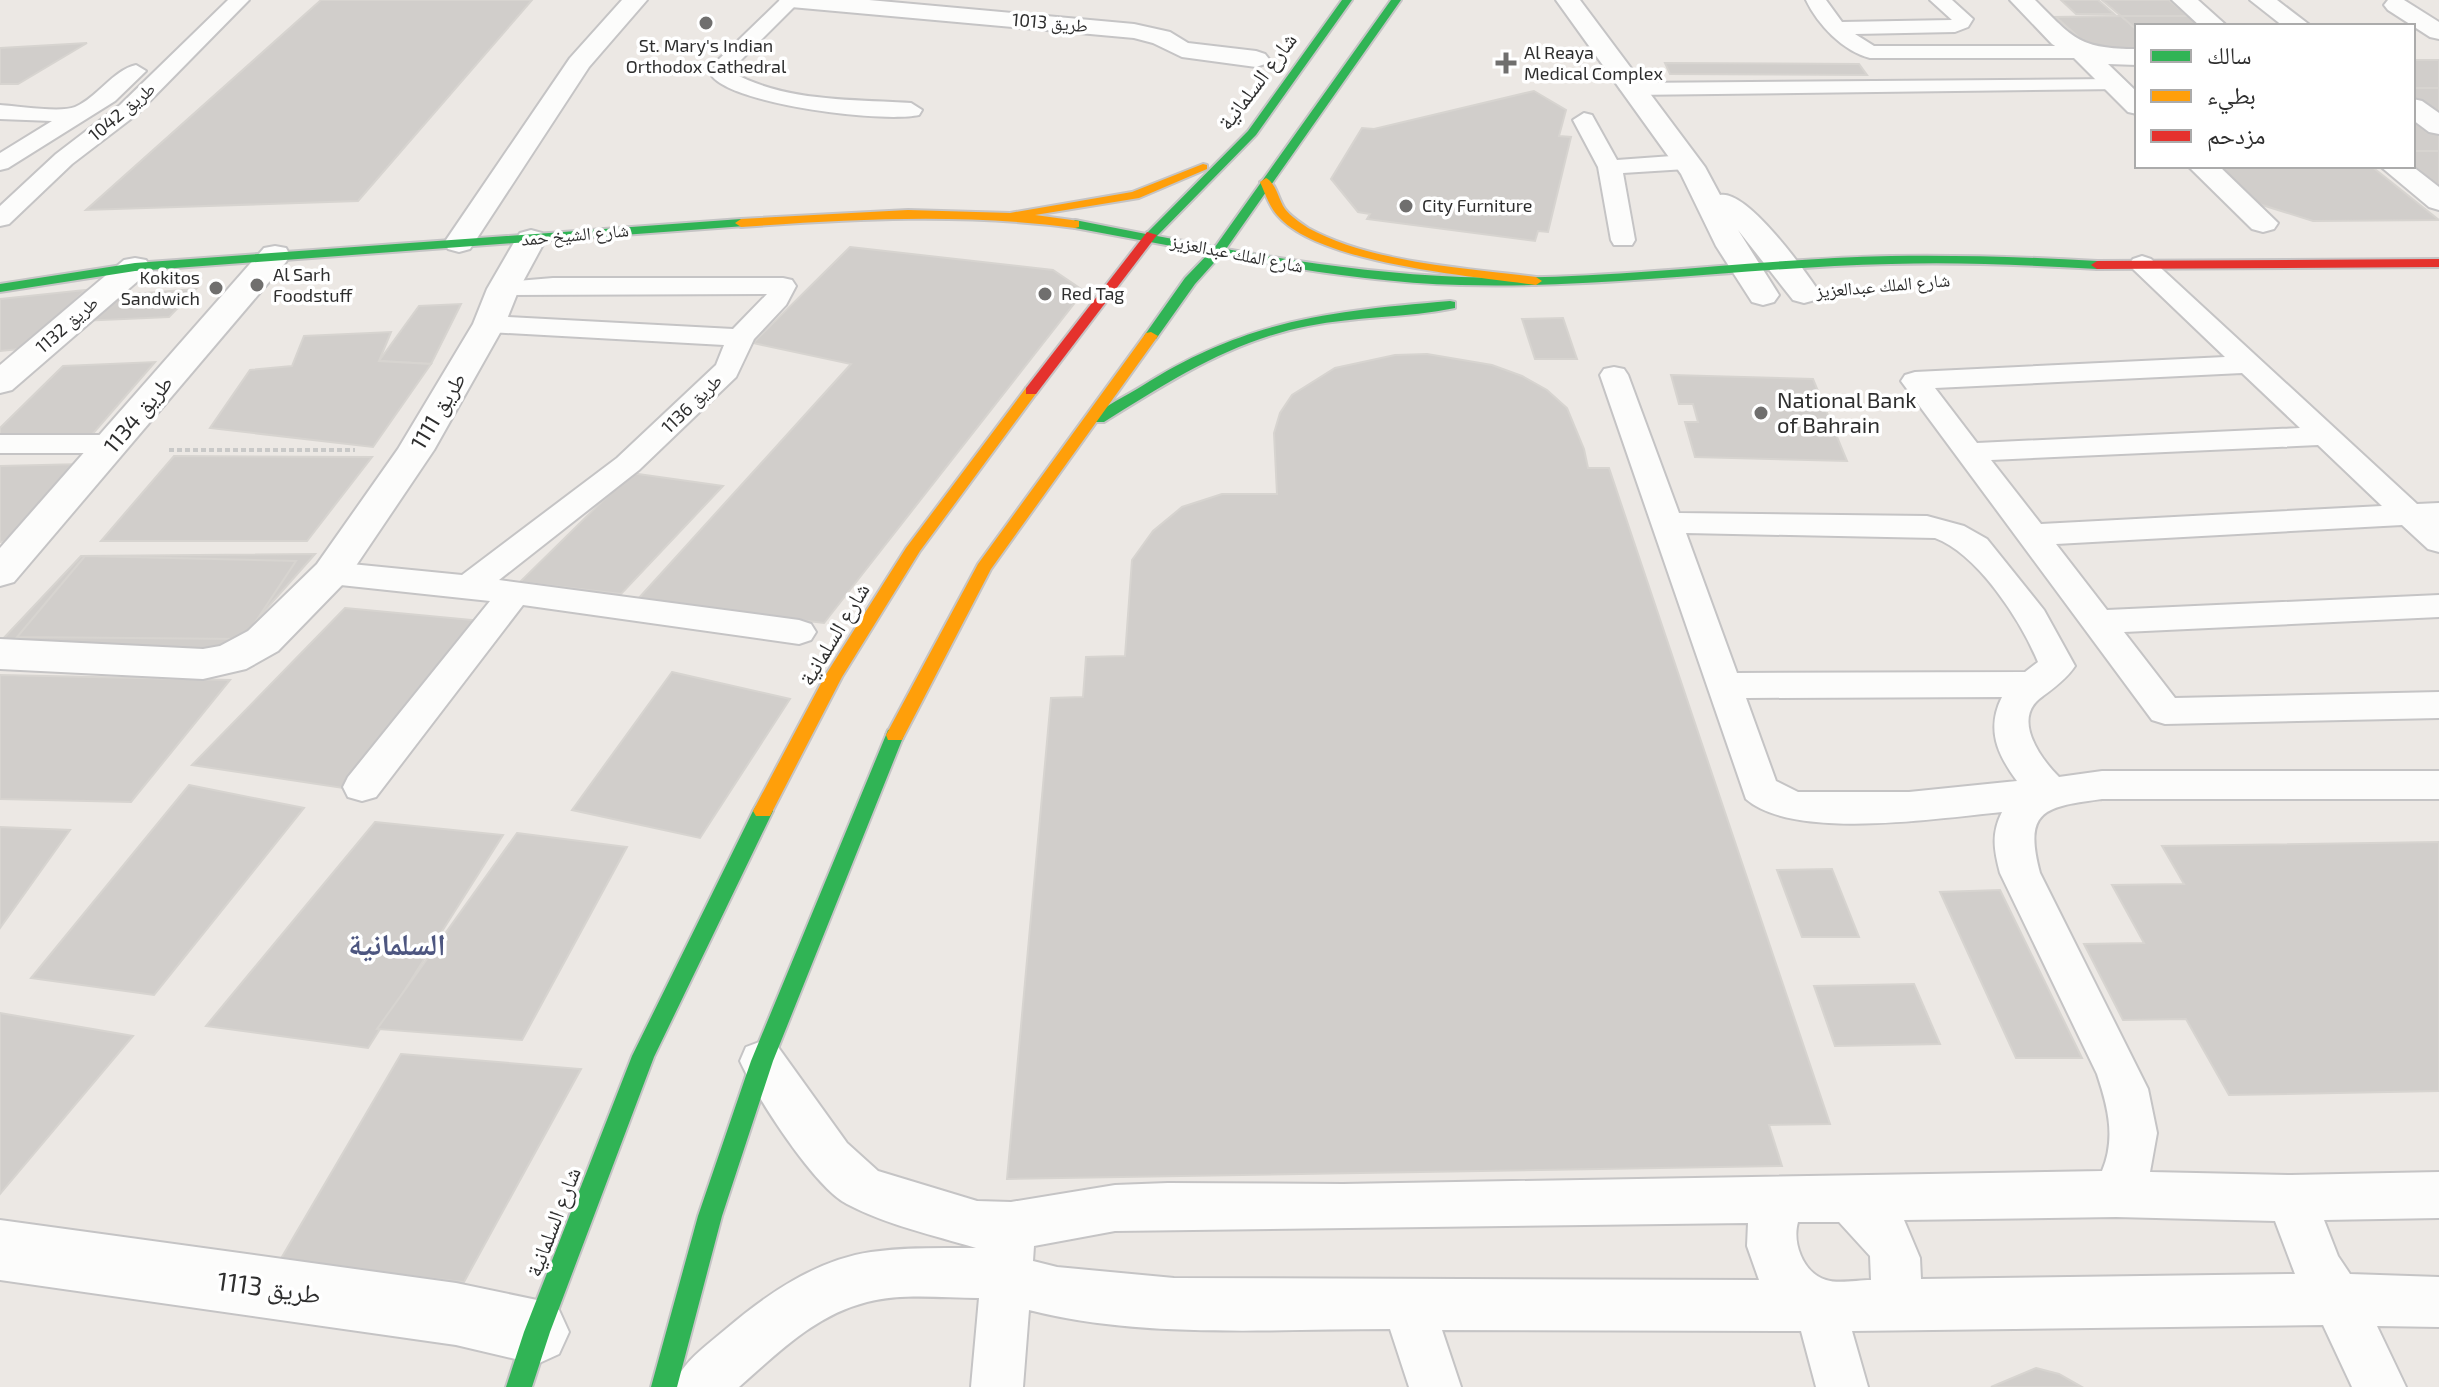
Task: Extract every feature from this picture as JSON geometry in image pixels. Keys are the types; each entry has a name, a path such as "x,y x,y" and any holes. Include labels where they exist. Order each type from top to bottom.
{"main road":[{"name":"شارع السلمانية","path":"528,1360 643,1056 740,856 834,676 914,548 1150,236 1252,133 1347,0"},
{"path":"664,1387 710,1216 762,1061 899,724 984,568 1083,428 1183,267 1218,251 1396,0"},
{"path":"1015,215 1124,201 1172,184 1202,168 1252,133"},
{"path":"1266,182 1283,215 1309,234 1344,247 1536,281"},
{"name":"شارع الشيخ حمد","path":"0,288 135,267 834,216 1015,215 1150,236"},
{"name":"شارع الملك عبدالعزيز","path":"1150,236 1314,269 1385,277 1752,287 1812,293"},
{"name":"شارع الملك عبدالعزيز","path":"1150,236 1183,267 1222,281"},
{"name":"شارع الملك عبدالعزيز","path":"1752,287 1785,267 1967,259 2080,265 2439,263"},
{"name":"شارع الملك عبدالعزيز","path":"1964,278 2080,265"},
{"path":"1083,428 1241,340 1313,319 1456,305 1338,297"}],"street":[{"path":"459,243 579,63 635,0"},
{"name":"طريق 1013","path":"791,0 1134,31 1161,37 1182,50 1256,59"},
{"path":"1568,0 1690,168 1751,226 1785,267 1812,293"},
{"path":"2022,0 2135,104"},
{"path":"2184,0 2213,24"},
{"path":"2262,0 2296,24"},
{"path":"2396,5 2439,32"},
{"path":"2079,53 2135,57"},
{"path":"2415,108 2439,126"},
{"path":"1690,168 1752,287"},
{"path":"2204,168 2263,223"},
{"path":"2397,168 2433,192"},
{"name":"طريق 1111","path":"0,654 203,664 231,659 263,641 331,573 416,450 489,324 503,289 531,239"},
{"name":"طريق 1134","path":"0,573 275,255"},
{"name":"طريق 1132","path":"0,383 135,267"},
{"name":"طريق 1113","path":"0,1250 456,1314 528,1360"}],"lane":[{"name":"طريق 1042","path":"0,163 107,96 170,43 213,0"},
{"name":"طريق 1042","path":"0,219 36,184 128,110 239,0"},
{"path":"791,0 723,66 722,76 750,91 791,99 911,110"},
{"path":"1816,0 1838,28 1859,47 1884,54 2079,53"},
{"path":"1838,28 1955,26 1961,23 1963,19 1940,0"},
{"path":"1631,89 2114,85"},
{"path":"0,112 78,115"},
{"path":"1584,120 1610,167 1623,240"},
{"path":"1610,167 1690,168"},
{"path":"0,184 36,184"},
{"path":"2142,264 2326,436 2424,514 2439,542"},
{"name":"طريق 1136","path":"469,587 628,464 726,371 736,358 740,338 776,299 783,286 553,286 503,289"},
{"path":"489,324 740,338"},
{"path":"2249,364 1915,381 2165,711 2439,705"},
{"path":"1614,375 1760,789 1772,800 1788,806 1909,807 2102,785 2439,785"},
{"path":"1969,452 2326,436"},
{"path":"0,444 110,447"},
{"path":"2033,535 2424,514"},
{"path":"1667,523 1927,526 1954,532 1976,546 2050,646 2057,666 2020,696 2012,712 2011,730 2023,761 2050,792"},
{"path":"331,573 469,587 799,632"},
{"path":"362,787 514,594"},
{"path":"2098,622 2439,606"},
{"path":"1724,686 2036,684"},
{"path":"2050,792 2022,813 2013,829 2012,850 2132,1104 2135,1137 2130,1168 2116,1194"},
{"path":"762,1061 830,1159 861,1187 946,1218 977,1225 1011,1226 1115,1208 1168,1206 2116,1194 2291,1198 2439,1195"},
{"path":"2291,1198 2319,1272 2337,1299 2380,1387"},
{"path":"1848,1199 1883,1230 1893,1249 1898,1270 1897,1288 1889,1305"},
{"path":"1785,1200 1774,1215 1770,1233 1773,1253 1782,1274 1817,1306 1842,1387"},
{"path":"997,1387 1011,1226"},
{"path":"699,1387 781,1316 820,1294 868,1277 947,1270 1006,1279 1057,1292 1141,1302 1817,1306 2337,1299 2439,1302"},
{"path":"1408,1305 1435,1387"}],"path":[{"path":"110,447 416,450"}],"building":[{"path":"321,0 532,0 358,201 86,210"},
{"path":"2061,0 2098,0 2114,14 2076,14"},
{"path":"2102,0 2169,0 2188,16 2121,16"},
{"path":"2121,16 2135,28 2135,49 2092,49 2056,17"},
{"path":"2121,16 2188,16 2198,24 2135,24 2135,28"},
{"path":"87,43 18,84 0,84 0,48"},
{"path":"2415,60 2439,60 2439,88 2415,88"},
{"path":"1665,63 1859,64 1867,75 1670,74"},
{"path":"2415,88 2439,88 2439,120 2415,103"},
{"path":"1534,91 1566,110 1559,136 1571,137 1548,232 1538,231 1535,241 1367,219 1370,214 1358,212 1331,179 1362,128 1374,129"},
{"path":"2415,124 2425,124 2439,133 2439,151 2415,151"},
{"path":"2415,151 2439,151 2439,184 2414,168"},
{"path":"2219,168 2374,168 2439,220 2313,221 2259,204"},
{"path":"850,247 1053,270 1084,291 824,623 637,600 851,364 753,343"},
{"path":"196,289 169,317 81,321 108,296"},
{"path":"85,290 30,348 0,351 0,299"},
{"path":"461,304 431,364 379,361 419,306"},
{"path":"1563,318 1577,359 1535,359 1522,319"},
{"path":"391,332 379,361 431,364 373,447 210,428 250,370 292,366 304,336"},
{"path":"1427,354 1492,365 1522,376 1547,390 1567,408 1584,449 1588,468 1609,468 1830,1124 1769,1125 1782,1166 1007,1179 1051,698 1083,697 1086,657 1125,656 1132,560 1153,531 1182,507 1222,494 1277,494 1274,433 1280,413 1292,395 1335,368 1395,355"},
{"path":"155,362 90,437 0,440 0,428 63,366"},
{"name":"National Bank of Bahrain","path":"1671,375 1813,379 1847,461 1695,457 1685,422 1698,422 1693,404 1679,404"},
{"path":"174,456 372,457 307,541 101,541"},
{"path":"82,464 10,541 0,542 0,466"},
{"path":"631,473 723,486 621,594 520,582"},
{"path":"315,554 228,652 0,653 0,642 81,556"},
{"path":"85,556 296,561 244,639 17,637"},
{"path":"345,608 483,621 343,788 192,765"},
{"path":"672,672 790,699 700,838 572,810"},
{"path":"0,675 230,680 131,802 0,799"},
{"path":"189,785 304,808 154,995 31,978"},
{"path":"375,822 503,835 368,1048 206,1026"},
{"path":"0,827 70,830 0,928"},
{"path":"517,833 627,847 522,1040 377,1029"},
{"path":"2439,842 2439,1091 2229,1095 2186,1019 2123,1020 2084,944 2144,943 2112,885 2184,884 2162,846"},
{"path":"1832,869 1859,937 1802,937 1777,870"},
{"path":"2000,890 2082,1058 2016,1058 1940,892"},
{"path":"1914,984 1940,1044 1835,1046 1814,986"},
{"path":"0,1013 133,1036 0,1194"},
{"path":"401,1054 581,1069 464,1282 279,1262"},
{"path":"2036,1368 2059,1374 2082,1387 1991,1387"}],"traffic: fast":[{"path":"1151,235 1252,133 1347,0"},
{"path":"1151,336 1190,281 1218,251 1396,0"},
{"path":"0,288 135,267 741,223"},
{"path":"1075,224 1314,269 1461,281 1610,278 1889,260 2013,260 2097,265"},
{"path":"1099,419 1194,361 1254,335 1337,317 1450,305"},
{"path":"664,1387 710,1216 762,1061 895,735"},
{"path":"519,1387 537,1332 643,1056 763,811"}],"traffic: slow":[{"path":"1015,215 1135,195 1203,167"},
{"path":"1266,182 1283,215 1303,230 1332,243 1402,261 1536,281"},
{"path":"741,223 866,215 950,214 1075,224"},
{"path":"895,735 984,568 1151,336"},
{"path":"763,811 834,676 914,548 1031,391"}],"traffic: jam":[{"path":"1031,391 1151,235"},
{"path":"2097,265 2439,263"}],"place":[{"name":"St. Mary's Indian Orthodox Cathedral","path":"706,23"},
{"name":"Al Reaya Medical Complex","path":"1506,63"},
{"name":"City Furniture","path":"1406,206"},
{"name":"Al Sarh Foodstuff","path":"257,285"},
{"name":"Kokitos Sandwich","path":"216,288"},
{"name":"Red Tag","path":"1045,294"},
{"name":"National Bank of Bahrain","path":"1761,413"}],"district":[{"name":"السلمانية","path":"397,945"}]}
